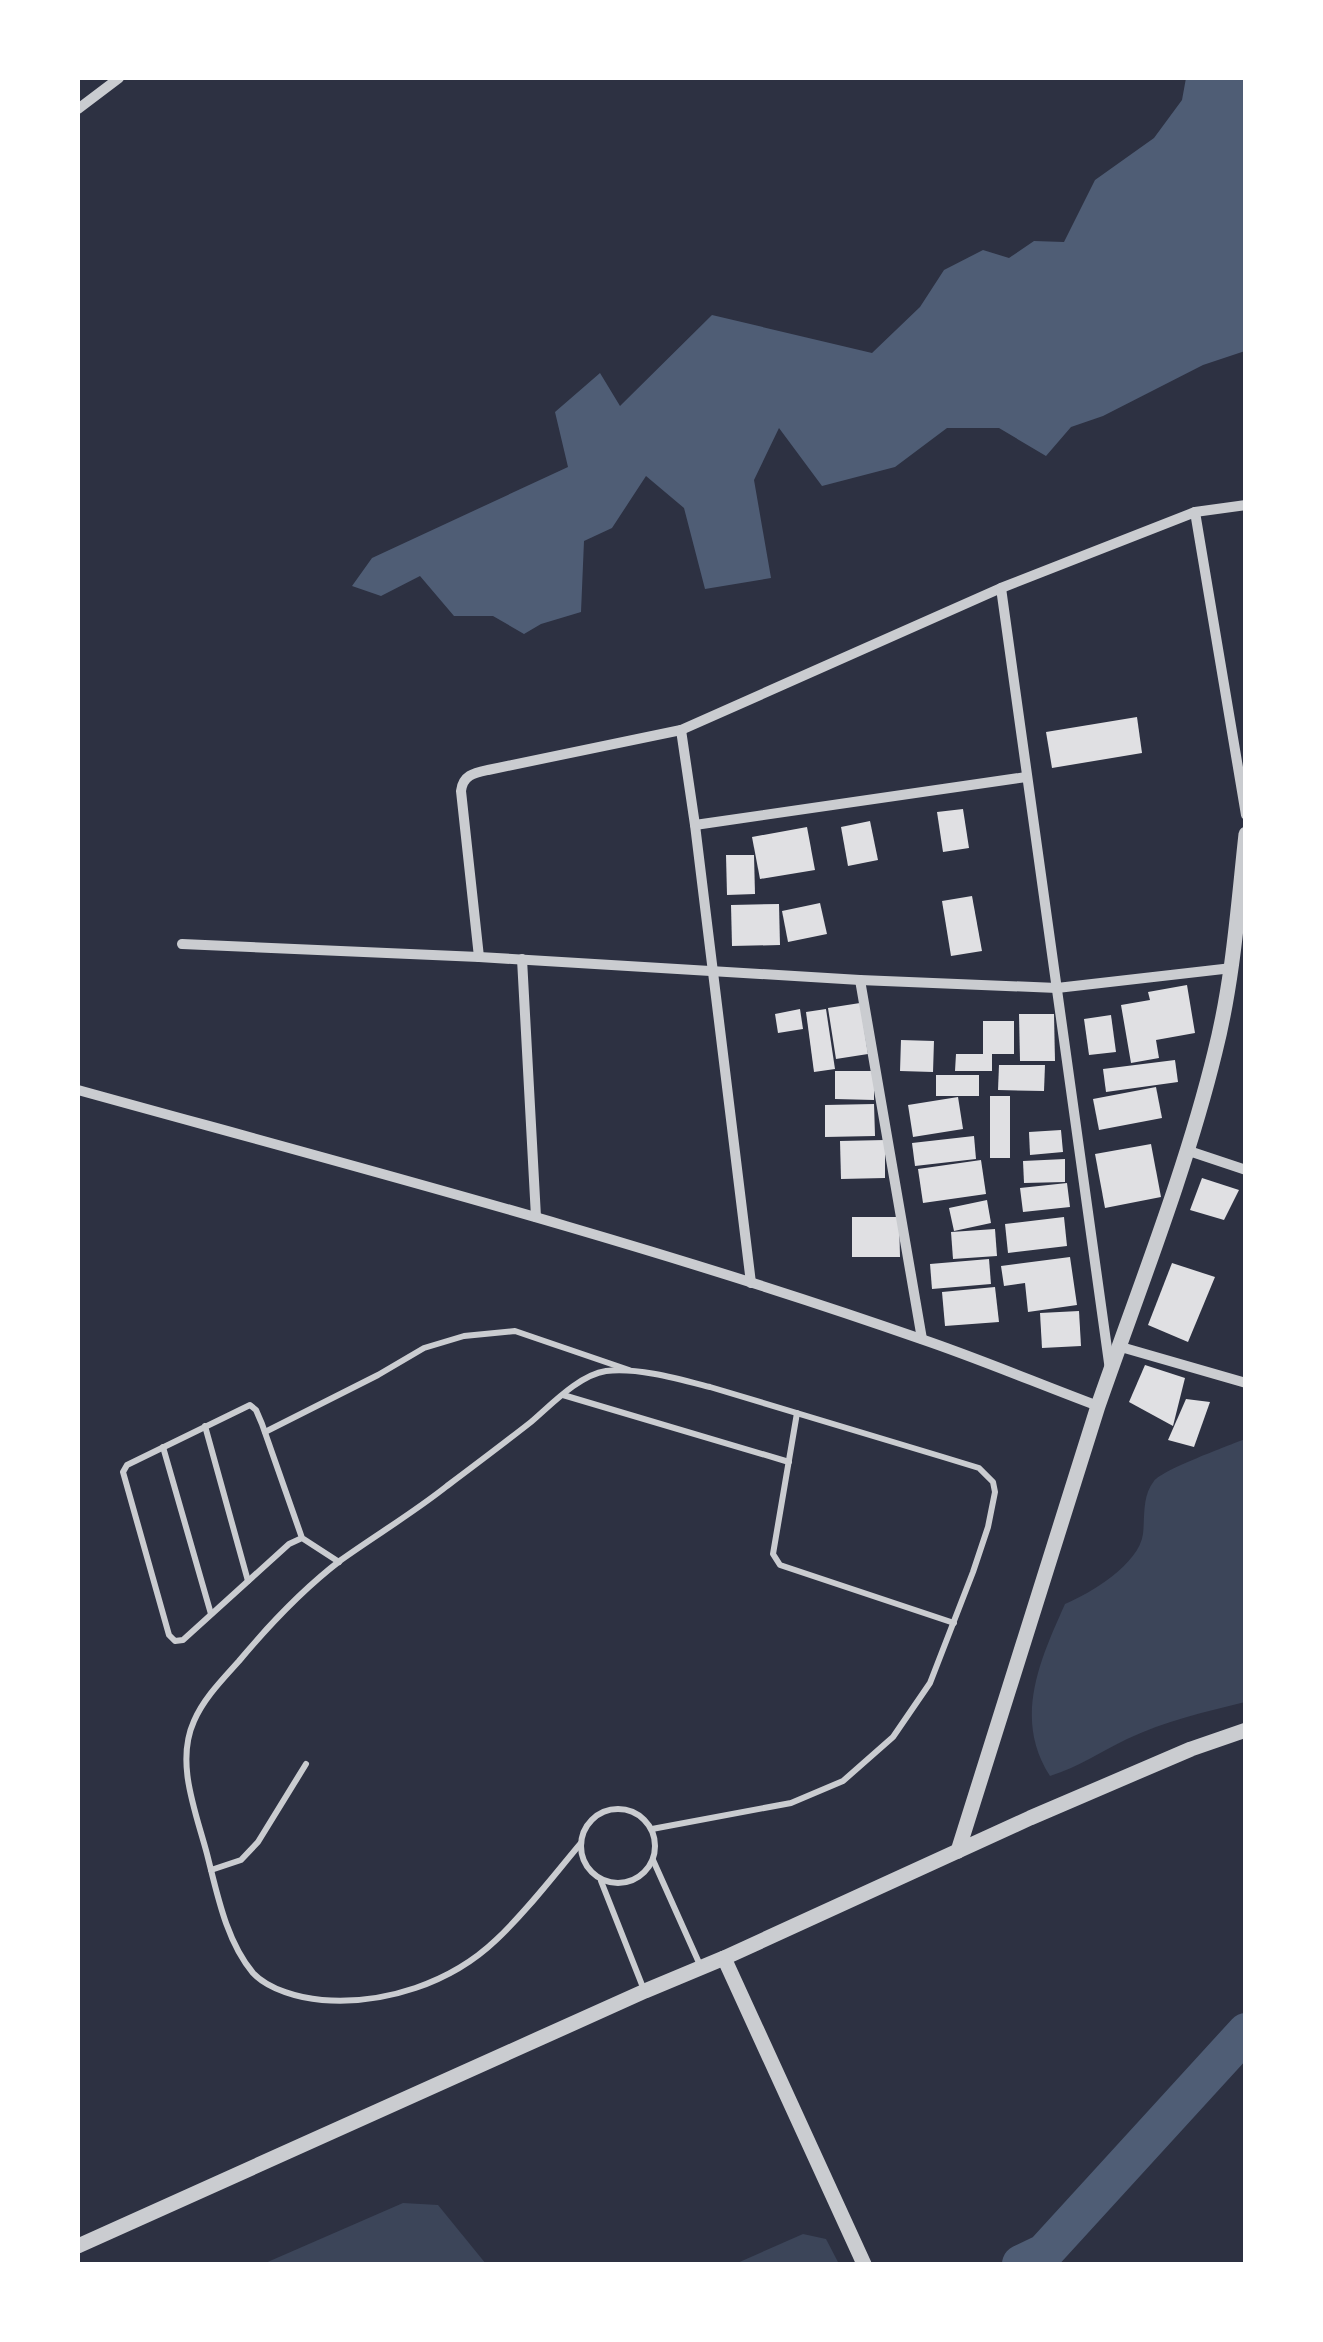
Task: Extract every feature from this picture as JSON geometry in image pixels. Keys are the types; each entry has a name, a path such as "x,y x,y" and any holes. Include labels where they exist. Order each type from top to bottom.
{"street":[{"path":"78,109 119,78"},
{"path":"479,957 461,790 466,776 681,730 1001,588 1195,512 1246,505"},
{"path":"1195,512 1246,815"},
{"path":"1001,588 1110,1372"},
{"path":"681,730 751,1283"},
{"path":"696,825 1026,777"},
{"path":"958,1851 1098,1406 1216,1051 1232,968 1246,834"},
{"path":"182,944 1056,988 1232,968"},
{"path":"522,960 536,1217"},
{"path":"860,980 922,1339"},
{"path":"78,1090 536,1217 751,1283 922,1339 1098,1406"},
{"path":"1186,1150 1246,1170"},
{"path":"1120,1348 1246,1383"},
{"path":"78,2246 1191,1748 1246,1730"},
{"path":"724,1958 864,2264"}],"lane":[{"path":"265,1432 424,1348 464,1336 515,1331 638,1372"},
{"path":"600,1879 620,1884 631,1881 653,1860 656,1850 652,1829 637,1814 606,1811 589,1824 581,1843 495,1941 460,1967 388,1996 349,2002 312,1999 279,1990 256,1976 238,1952 211,1870 186,1775 186,1748 193,1722 210,1694 269,1626 339,1562 436,1494 562,1395 605,1371 674,1378 980,1468 993,1482 995,1492 988,1527 930,1683 893,1738 843,1781 791,1803 652,1829"},
{"path":"562,1395 789,1462"},
{"path":"302,1538 289,1544 183,1640 175,1641 169,1636 122,1472 127,1465 250,1406 256,1410 265,1432 302,1538 339,1562"},
{"path":"797,1414 773,1554 780,1566 954,1623"},
{"path":"205,1426 248,1581"},
{"path":"163,1447 211,1614"},
{"path":"211,1870 241,1860 258,1842 306,1764"},
{"path":"581,1843 585,1864 600,1879 645,1991"},
{"path":"653,1860 700,1966"}],"shaded area":[{"path":"1186,78 1245,78 1245,351 1203,365 1103,416 1071,427 1046,456 999,428 947,428 895,467 822,486 779,428 754,480 771,578 705,589 684,508 646,476 612,528 584,541 581,612 541,624 524,634 493,616 454,616 420,576 381,596 352,586 372,558 568,467 555,412 600,373 620,406 712,315 872,353 920,307 944,270 983,250 1009,258 1034,241 1064,242 1095,180 1154,138 1182,100"},
{"path":"1245,1439 1245,1702 1156,1727 1050,1776 1039,1755 1032,1711 1040,1668 1065,1604 1100,1585 1133,1556 1140,1545 1146,1500 1154,1481 1183,1464"},
{"path":"403,2203 438,2205 486,2264 263,2264"},
{"path":"803,2234 826,2239 839,2264 735,2264"}],"building":[{"path":"1137,717 1142,753 1052,768 1046,732"},
{"path":"963,809 969,848 943,852 937,812"},
{"path":"870,821 878,860 848,866 841,827"},
{"path":"807,827 815,870 760,879 752,837"},
{"path":"726,855 754,855 755,894 727,895"},
{"path":"972,896 982,951 951,956 942,901"},
{"path":"820,903 827,934 788,942 782,911"},
{"path":"779,904 780,945 732,946 731,905"},
{"path":"1187,985 1195,1033 1156,1040 1159,1058 1131,1063 1121,1005 1150,1000 1148,992"},
{"path":"860,1003 868,1054 836,1059 828,1008"},
{"path":"800,1009 803,1029 778,1033 775,1014"},
{"path":"826,1009 835,1069 814,1072 806,1012"},
{"path":"1019,1014 1054,1014 1055,1061 1020,1061"},
{"path":"1111,1015 1116,1052 1089,1055 1084,1019"},
{"path":"983,1021 1014,1021 1014,1054 992,1054 992,1071 955,1071 956,1054 983,1054"},
{"path":"901,1040 934,1041 933,1072 900,1071"},
{"path":"1175,1060 1178,1082 1106,1092 1103,1069"},
{"path":"999,1065 1045,1065 1044,1091 998,1090"},
{"path":"835,1071 874,1071 874,1100 835,1099"},
{"path":"936,1075 979,1075 979,1096 936,1096"},
{"path":"1156,1087 1162,1118 1099,1130 1093,1099"},
{"path":"990,1096 1010,1096 1010,1158 990,1158"},
{"path":"958,1097 963,1129 913,1137 908,1105"},
{"path":"874,1104 875,1136 825,1137 825,1105"},
{"path":"1061,1130 1063,1152 1030,1155 1029,1132"},
{"path":"974,1136 976,1159 915,1166 912,1143"},
{"path":"885,1140 885,1178 841,1179 840,1141"},
{"path":"1151,1144 1161,1197 1105,1208 1095,1154"},
{"path":"1065,1159 1065,1182 1024,1183 1023,1161"},
{"path":"981,1160 986,1194 923,1203 918,1169"},
{"path":"1202,1178 1239,1190 1224,1220 1190,1210"},
{"path":"1067,1183 1070,1207 1023,1212 1020,1188"},
{"path":"987,1200 991,1223 954,1231 949,1208"},
{"path":"852,1217 899,1217 900,1257 852,1257"},
{"path":"1064,1217 1067,1246 1008,1253 1005,1224"},
{"path":"995,1229 997,1256 953,1259 951,1232"},
{"path":"1070,1257 1077,1305 1028,1312 1025,1283 1004,1286 1001,1266"},
{"path":"989,1259 991,1284 932,1289 930,1264"},
{"path":"1172,1263 1215,1277 1188,1342 1148,1325"},
{"path":"995,1287 999,1322 945,1326 942,1292"},
{"path":"1079,1311 1081,1346 1042,1348 1040,1313"},
{"path":"1145,1365 1185,1378 1173,1426 1129,1402"},
{"path":"1186,1399 1210,1402 1194,1447 1168,1440"}],"waterway":[{"path":"1021,2264 1044,2253 1246,2032"}]}
